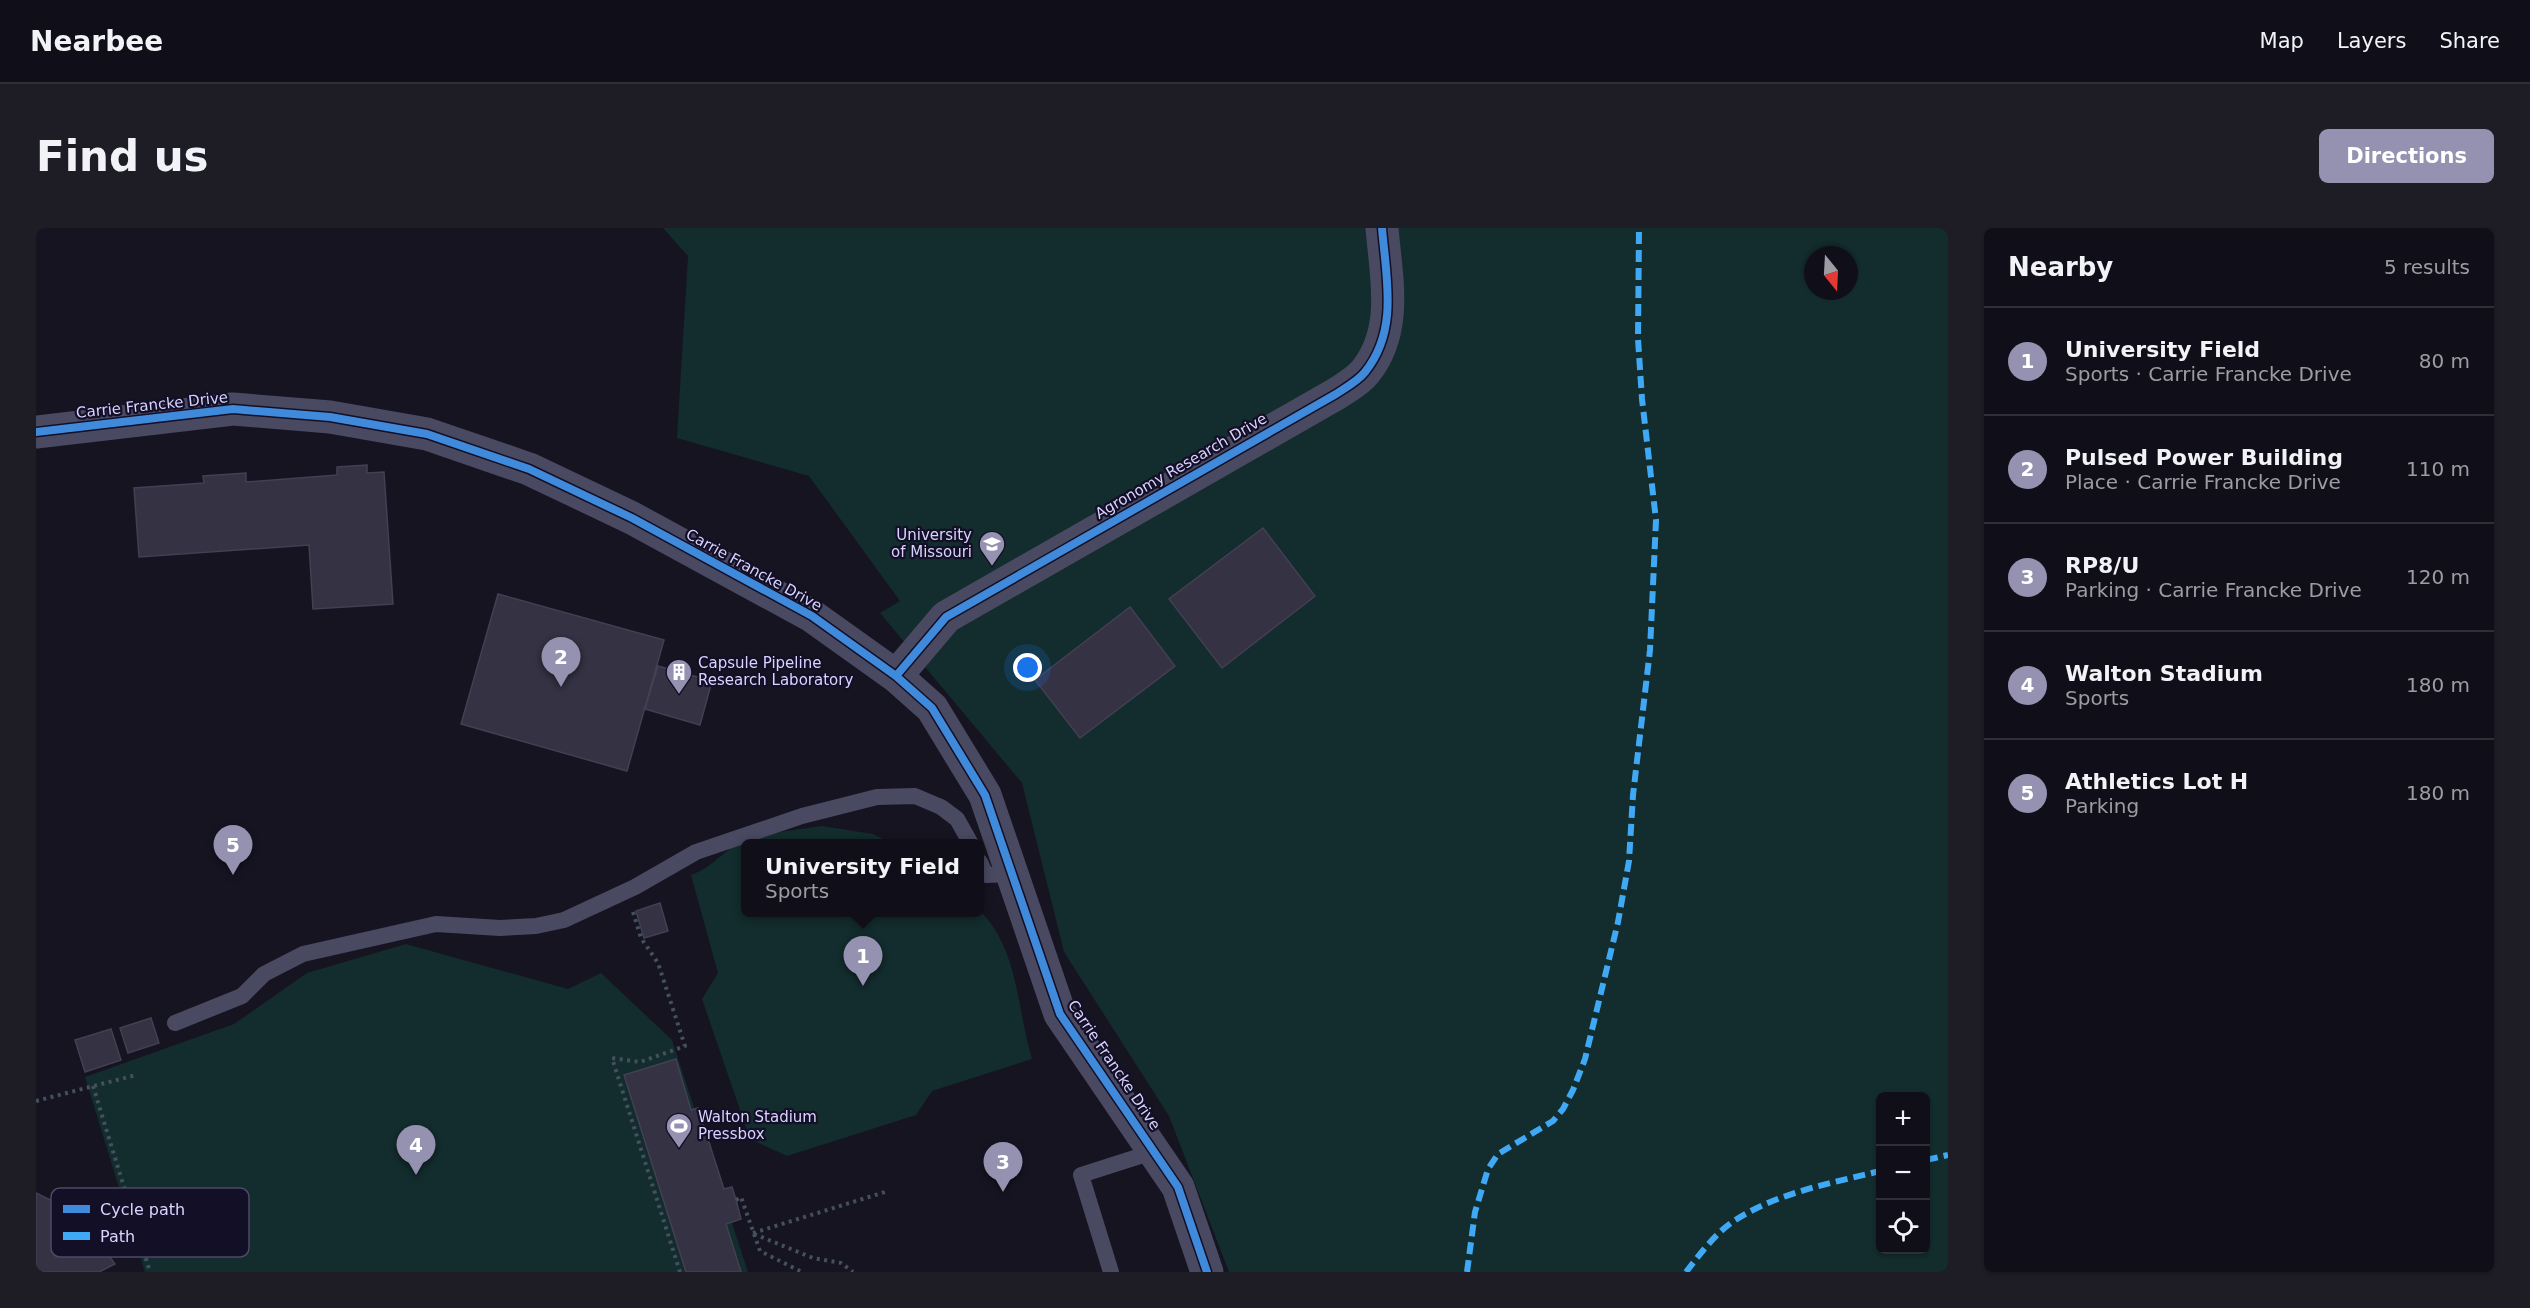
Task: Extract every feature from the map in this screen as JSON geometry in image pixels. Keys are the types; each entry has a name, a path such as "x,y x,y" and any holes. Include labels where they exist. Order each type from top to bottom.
{"street":[{"name":"Agronomy Research Drive","path":"896,676 945,617 1336,394 1364,373 1383,344 1389,303 1382,228"},
{"name":"Carrie Francke Drive","path":"36,432 233,409 330,417 428,434 529,469 632,518 812,616 896,676 932,708 985,795 1060,1014 1178,1186 1207,1272"}],"lane":[{"path":"175,1023 242,996 264,974 303,954 436,924 500,928 536,926 564,920 626,891 696,852 802,816 877,797 915,796 941,807 957,819 969,839"},
{"path":"984,871 986,875 1012,874"},
{"path":"1111,1272 1081,1174 1156,1151"}],"path":[{"path":"626,891 641,938 658,963 685,1046 640,1062 612,1058 680,1272"},
{"path":"36,1101 136,1075"},
{"path":"93,1086 124,1188"},
{"path":"753,1233 885,1192"},
{"path":"736,1200 741,1197 760,1251 802,1272"},
{"path":"753,1233 813,1258 841,1263 853,1272"},
{"path":"145,1257 150,1272"}],"green space":[{"path":"663,228 1948,228 1948,1272 1229,1272 1169,1116 1064,952 1022,783 880,613 900,601 809,476 677,438 688,256"},
{"path":"822,826 873,834 883,839 751,839"},
{"path":"740,843 741,917 984,916 993,926 1010,962 1032,1059 932,1091 916,1115 787,1156 750,1139 702,999 718,973 691,875 707,867"},
{"path":"406,944 568,989 601,973 672,1040 748,1272 145,1272 140,1257 249,1257 249,1188 119,1188 85,1077 234,1024 307,973"}],"building":[{"path":"367,465 367,473 384,472 393,604 313,609 309,545 139,557 134,488 204,483 203,476 246,473 246,482 337,475 337,467"},
{"path":"1263,528 1315,596 1222,668 1169,599"},
{"path":"498,594 664,640 627,771 461,724"},
{"path":"1130,607 1175,666 1080,738 1035,680"},
{"name":"Capsule Pipeline Research Laboratory","path":"658,666 712,681 700,725 645,709"},
{"path":"660,903 668,931 644,938 636,911"},
{"path":"151,1018 159,1043 128,1053 120,1028"},
{"path":"111,1029 121,1060 85,1072 75,1040"},
{"name":"Walton Stadium Pressbox","path":"676,1059 691,1110 698,1108 724,1189 732,1187 736,1200 741,1219 726,1224 741,1272 686,1272 624,1075"},
{"path":"36,1193 51,1200 51,1257 110,1257 115,1264 99,1272 36,1272"}],"marked path":[{"path":"1467,1272 1475,1212 1488,1169 1498,1154 1553,1121 1563,1109 1573,1090 1585,1059 1618,922 1629,861 1633,795 1650,650 1656,520 1642,399 1638,339 1639,228"},
{"path":"1930,1159 1948,1155"},
{"path":"1686,1272 1722,1230 1754,1210 1807,1189 1876,1172"}],"cycle path":[{"path":"896,676 946,617 1336,394 1359,378 1376,356 1383,339 1386,321 1388,303 1382,228"},
{"path":"36,432 233,409 330,417 427,434 529,469 632,518 812,616 896,676 932,708 985,795 1060,1014 1178,1187 1207,1272"}],"place":[{"name":"University of Missouri","path":"992,567"},
{"name":"Pulsed Power Building","path":"561,687"},
{"name":"Capsule Pipeline Research Laboratory","path":"679,695"},
{"name":"Athletics Lot H","path":"233,875"},
{"name":"University Field","path":"863,986"},
{"name":"Walton Stadium Pressbox","path":"679,1149"},
{"name":"Walton Stadium","path":"416,1175"},
{"name":"RP8/U","path":"1003,1192"}]}
